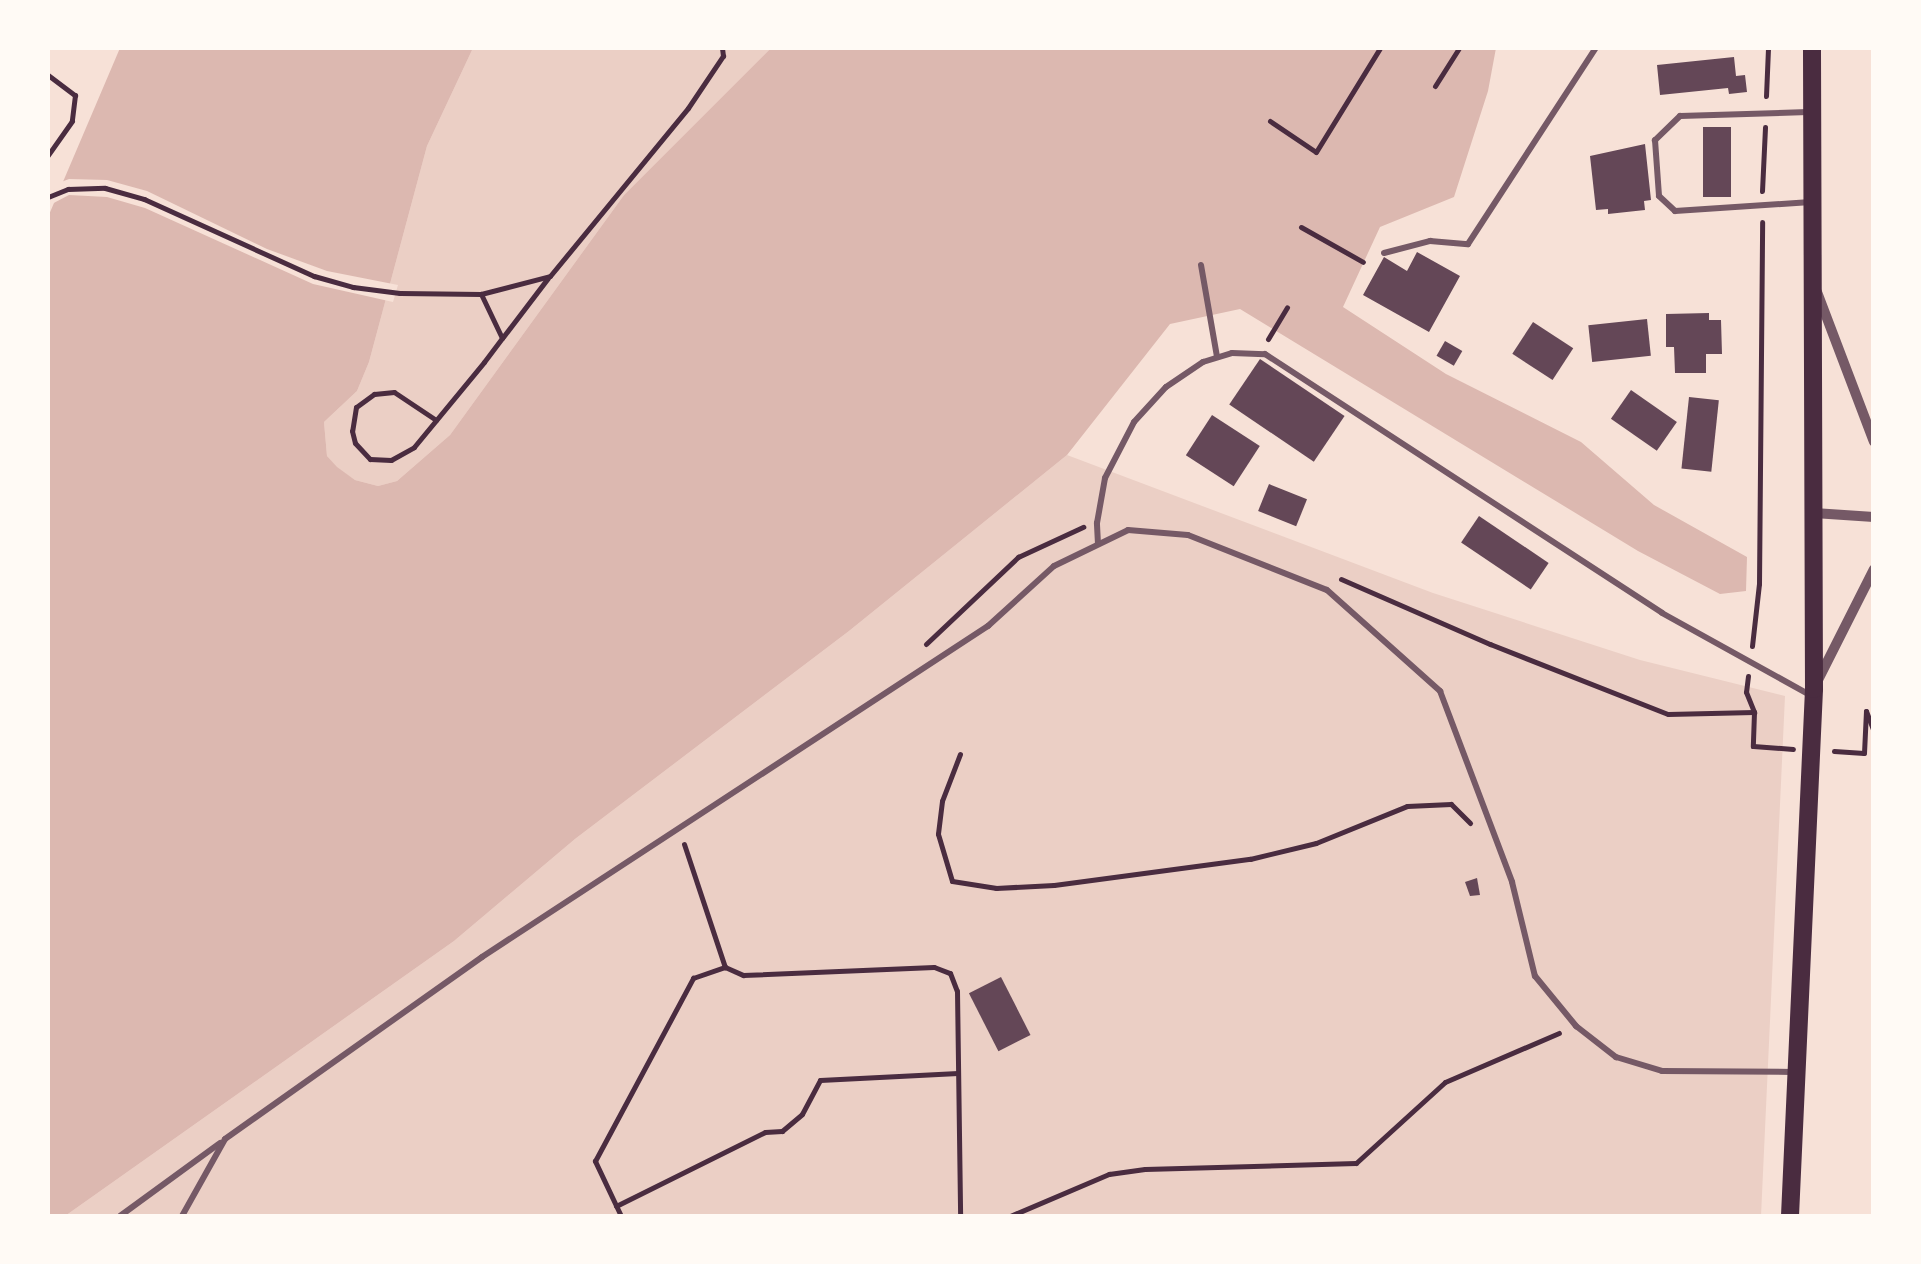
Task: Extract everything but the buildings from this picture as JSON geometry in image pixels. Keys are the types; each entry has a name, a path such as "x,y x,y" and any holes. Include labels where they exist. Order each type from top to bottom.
{"main road":[{"path":"1790,1216 1800,1072 1814,693 1812,48"}],"street":[{"path":"1814,282 1874,442"},
{"path":"1814,512 1874,517"},
{"path":"1814,693 1874,569"}],"lane":[{"path":"1384,253 1430,241 1468,244 1596,48"},
{"path":"1814,112 1680,116 1655,140 1659,196 1675,211 1815,202"},
{"path":"1200,266 1217,357"},
{"path":"1098,544 1097,523 1105,478 1134,422 1166,387 1217,357 1232,352 1265,354 1662,613 1814,693"},
{"path":"120,1216 482,958 988,626 1054,566 1128,530 1188,535 1328,590 1440,691 1500,853 1535,976 1576,1026 1616,1057 1662,1071 1800,1072"},
{"path":"182,1216 225,1139"}],"path":[{"path":"436,420 394,392 374,394 356,407 352,431 362,453 391,460 414,448 688,108 722,56 722,48"},
{"path":"1270,121 1316,152 1380,48"},
{"path":"1435,86 1458,48"},
{"path":"1753,746 1754,712 1746,692 1759,584 1762,205 1768,48"},
{"path":"48,75 75,94 72,121 48,154"},
{"path":"48,197 68,189 105,188 144,200 314,276 352,288 480,294 550,276"},
{"path":"1301,226 1364,262"},
{"path":"480,294 496,317 502,338"},
{"path":"1266,342 1287,307"},
{"path":"916,653 1018,557 1097,523"},
{"path":"1338,577 1490,644 1668,714 1754,712"},
{"path":"960,754 942,801 938,834 952,881 996,888 1054,885 1250,859 1316,843 1407,806 1451,804 1500,853"},
{"path":"679,830 725,966 744,976 934,967 950,974 957,991 960,1216"},
{"path":"621,1216 595,1161 693,978 725,966"},
{"path":"1010,1216 1109,1174 1356,1164 1444,1082 1576,1026"},
{"path":"616,1206 765,1132 782,1131 802,1114 820,1080 959,1072"}],"shaded area":[{"path":"120,48 473,48 427,146 369,362 357,391 324,422 327,456 355,480 378,486 397,481 450,435 624,195 771,48 1496,48 1488,91 1454,197 1380,227 1343,307 1446,374 1581,442 1654,505 1747,557 1746,591 1720,594 1638,551 1240,309 1170,324 1067,455 849,631 575,839 454,941 65,1216 48,1216 48,217"},
{"path":"473,48 771,48 624,195 450,435 397,481 378,486 355,480 337,468 327,456 324,422 357,391 369,362 427,146"},
{"path":"1067,455 1433,593 1640,660 1785,696 1761,1216 65,1216 454,941 575,839 849,631"}],"pier":[{"path":"69,179 107,180 147,191 267,249 327,271 398,285 393,302 313,284 145,208 107,197 69,195 48,206 56,184"}]}
